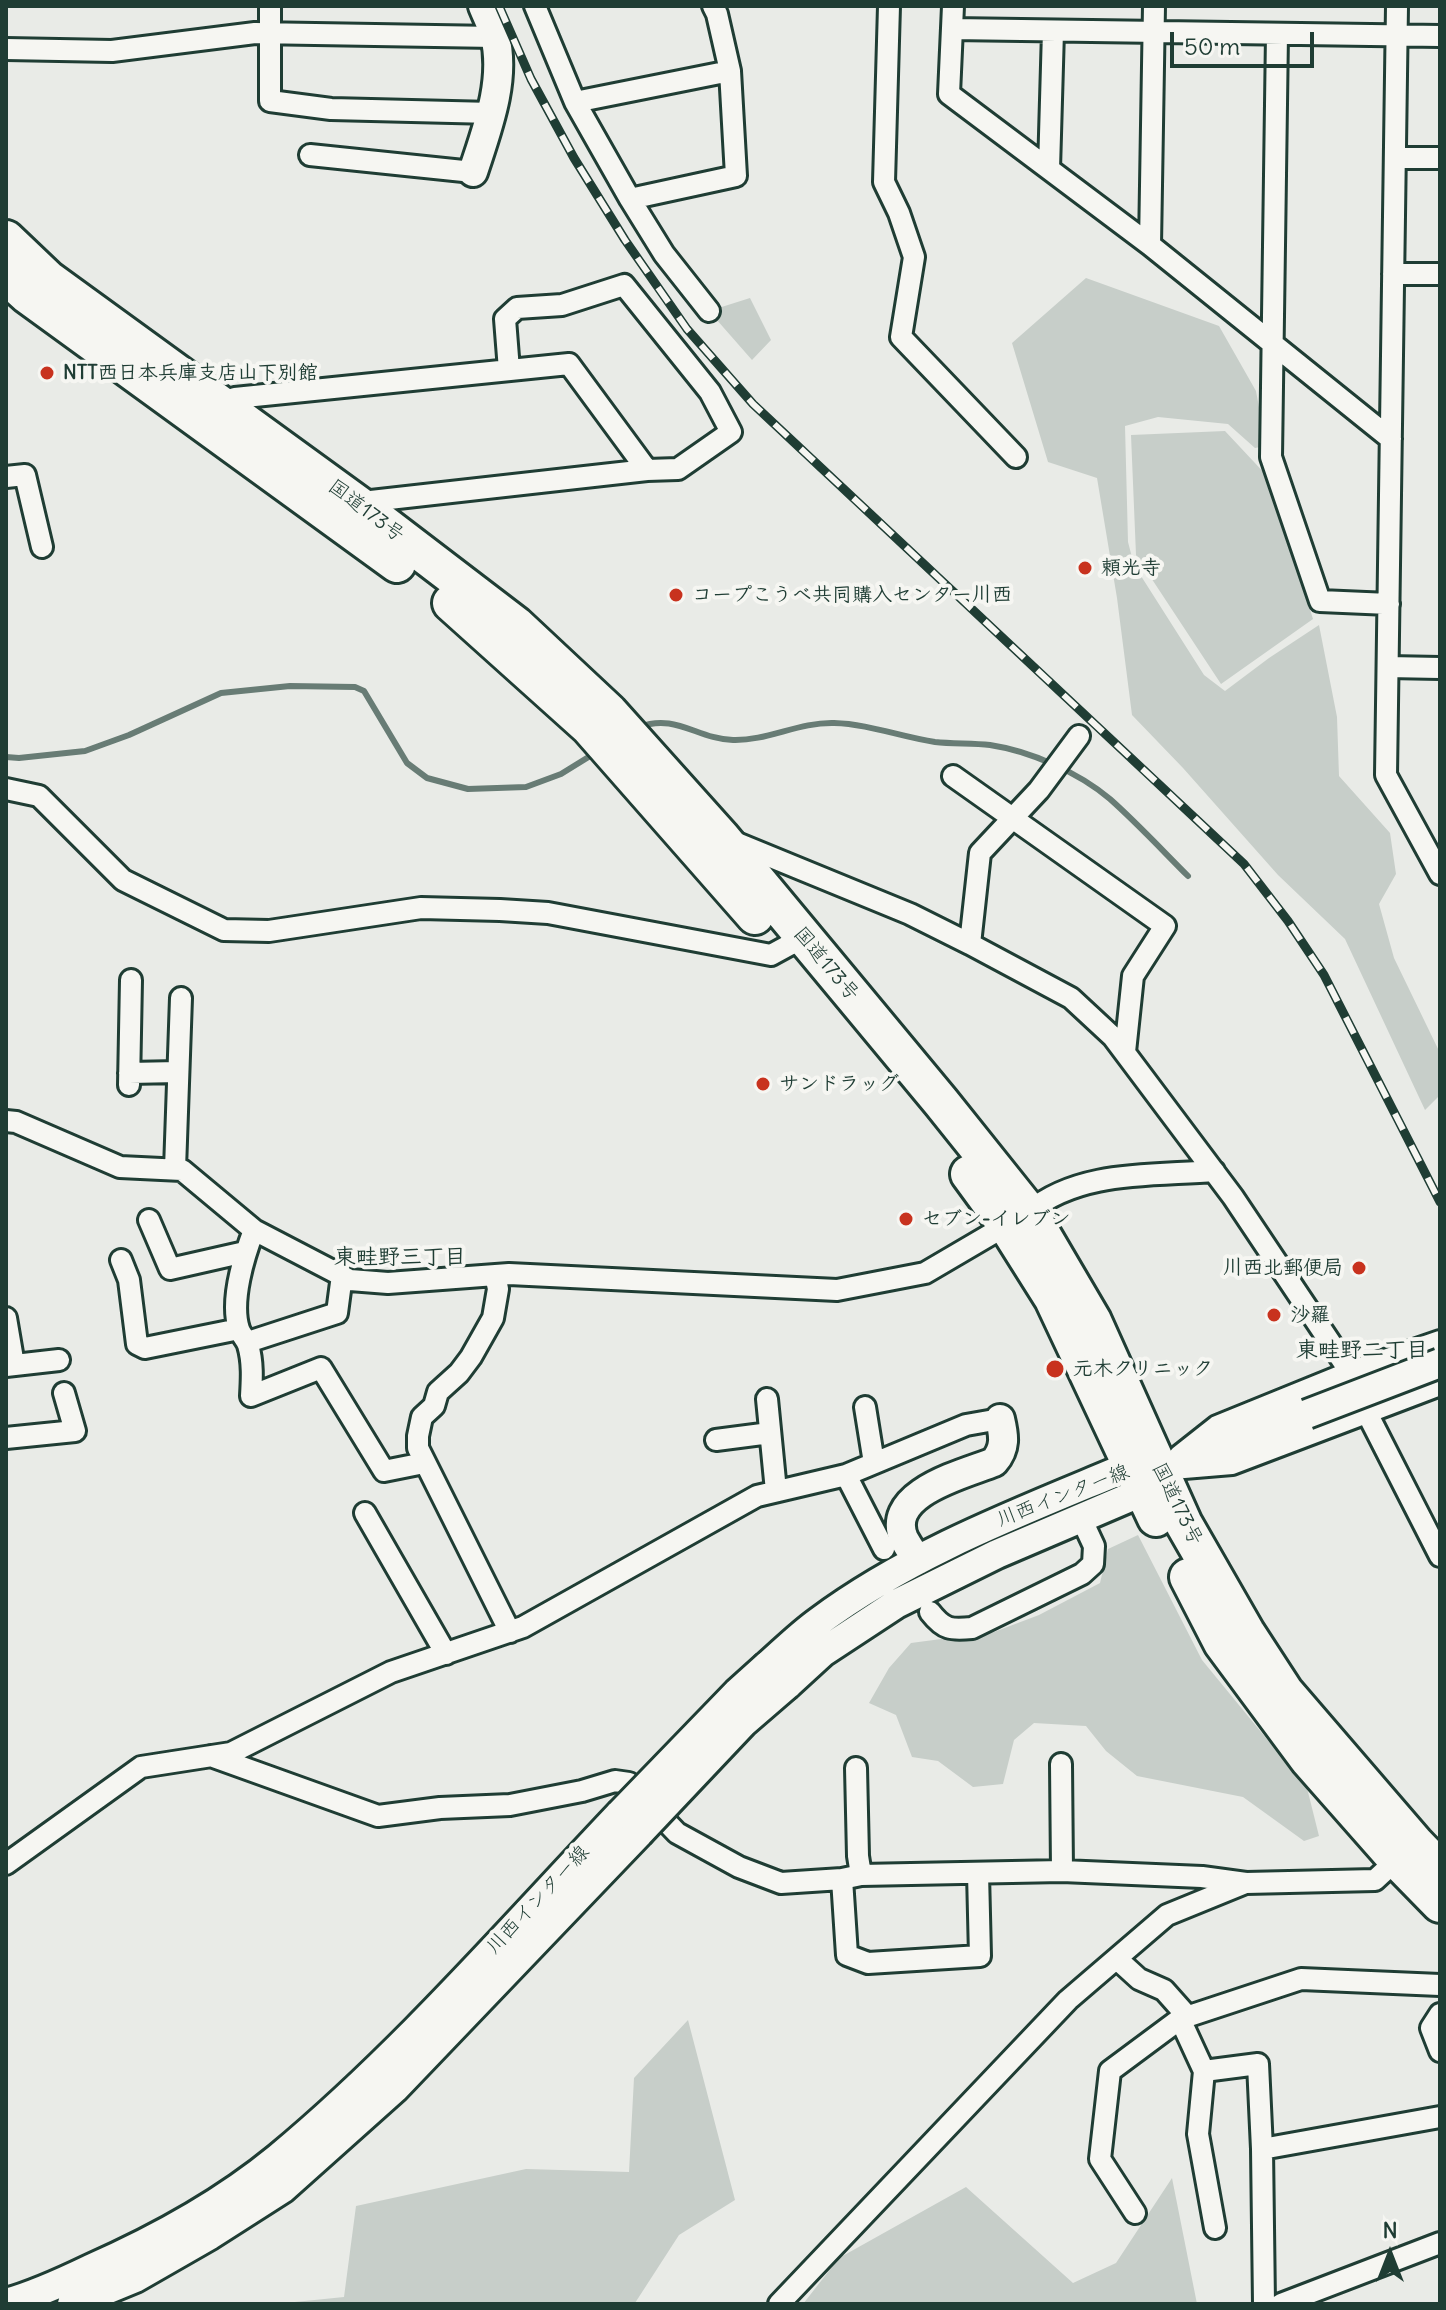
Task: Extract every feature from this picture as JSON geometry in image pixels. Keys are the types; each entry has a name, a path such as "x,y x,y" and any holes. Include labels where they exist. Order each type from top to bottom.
{"highway":[{"name":"国道173号","path":"6,239 48,279 359,505 516,625 609,712 721,837 794,943"},
{"name":"国道173号","path":"6,276 27,295 459,610 589,727 941,1102 1018,1219 1093,1321 1144,1476 1184,1524 1246,1632 1285,1692 1406,1852 1440,1904"},
{"name":"国道173号","path":"1406,1852 1440,1869"}],"main road":[{"path":"473,172 492,113 498,72 495,37 483,6"},
{"path":"1144,1476 1440,1363"},
{"path":"918,1560 903,1537 902,1518 907,1505 920,1492 994,1462 1002,1453 1004,1438 1000,1419"},
{"name":"川西インター線","path":"777,1676 823,1652 896,1604 997,1554 1081,1518 1144,1476"},
{"name":"川西インター線","path":"6,2303 128,2253 204,2210 276,2159 389,2058 629,1824 743,1723 817,1622 890,1574 991,1524 1144,1476"},
{"name":"川西インター線","path":"72,2304 135,2278 282,2189 395,2088 629,1824"}],"street":[{"path":"270,6 270,101 331,109 492,113"},
{"path":"536,6 575,102 630,199 664,254 709,311"},
{"path":"630,199 736,176 730,71 713,6"},
{"path":"889,6 884,182 899,213 914,257 901,337 1016,457"},
{"path":"953,6 949,94 1150,245 1391,439"},
{"path":"1150,245 1154,6"},
{"path":"1397,6 1386,775 1440,874"},
{"path":"952,29 1440,36"},
{"path":"1049,169 1053,31"},
{"path":"6,49 112,51 255,33 495,37"},
{"path":"1277,34 1271,457 1320,601 1389,604"},
{"path":"575,102 730,71"},
{"path":"310,155 473,172"},
{"path":"1395,158 1440,158"},
{"path":"1393,274 1440,274"},
{"path":"359,505 371,501 678,469 731,432 710,392 624,285 562,305 517,308 505,319 509,370"},
{"path":"220,403 235,398 569,364 647,470"},
{"path":"6,477 25,475 42,547"},
{"path":"1388,667 1440,668"},
{"path":"970,944 980,853 1039,790 1079,736"},
{"path":"953,776 1165,926 1133,976 1125,1052"},
{"path":"6,789 39,796 123,880 224,930 269,931 421,908 548,913 771,955 794,943"},
{"path":"721,837 910,914 970,944 1071,998 1113,1037 1214,1171 1350,1372 1367,1413 1440,1556"},
{"path":"131,980 129,1079 178,1072"},
{"path":"175,1169 181,998"},
{"path":"6,1121 16,1122 120,1167 182,1170 254,1230 350,1280 388,1283 495,1275 837,1290 925,1273 1043,1201 1098,1179 1214,1171"},
{"path":"149,1220 170,1269 245,1252"},
{"path":"254,1230 245,1252 236,1302 252,1370 251,1396 321,1368 384,1471 424,1463"},
{"path":"121,1260 129,1280 137,1344 145,1348 244,1336 337,1313 342,1275"},
{"path":"495,1275 498,1289 493,1318 471,1357 438,1392 434,1406 422,1417 418,1448 510,1632"},
{"path":"6,1318 10,1365 59,1360"},
{"path":"1144,1476 1217,1426 1350,1372 1440,1341"},
{"path":"1144,1476 1232,1464 1440,1385"},
{"path":"6,1438 75,1431 64,1393"},
{"path":"767,1399 776,1491"},
{"path":"865,1407 874,1463"},
{"path":"6,1864 141,1767 231,1753 391,1672 523,1627 757,1496 846,1475 966,1425 1000,1419"},
{"path":"716,1440 770,1433"},
{"path":"846,1475 884,1549"},
{"path":"365,1513 446,1654"},
{"path":"930,1612 941,1625 955,1630 972,1628 1082,1574 1093,1564 1094,1546 1081,1518"},
{"path":"211,1756 378,1816 440,1808 510,1805 615,1781 629,1783 677,1833 739,1867 781,1883 851,1877 1062,1871 1202,1877 1246,1883 1375,1880 1406,1852"},
{"path":"1061,1764 1062,1871"},
{"path":"856,1768 858,1856 851,1877 847,1955 868,1963 980,1956 978,1873"},
{"path":"779,2304 1068,2000 1167,1915 1246,1883"},
{"path":"1117,1959 1139,1979 1164,1990 1184,2018 1204,2071 1198,2134 1215,2228"},
{"path":"1135,2213 1100,2159 1110,2071 1184,2018 1301,1979 1440,1985"},
{"path":"1440,2014 1431,2028 1440,2051"},
{"path":"1204,2071 1258,2064 1264,2304"},
{"path":"1262,2149 1440,2117"},
{"path":"1281,2304 1440,2243"}],"shaded area":[{"path":"1086,278 1219,326 1256,391 1266,446 1255,448 1228,424 1158,417 1125,426 1128,542 1134,565 1204,675 1225,691 1319,625 1337,717 1339,776 1390,833 1396,874 1379,904 1394,958 1440,1053 1440,1095 1425,1110 1345,939 1278,875 1132,715 1097,478 1048,462 1012,343"},
{"path":"750,298 771,340 752,360 709,311"},
{"path":"1225,431 1269,478 1313,619 1221,684 1136,555 1131,435"},
{"path":"1138,1535 1202,1660 1307,1788 1319,1836 1304,1841 1243,1797 1137,1776 1106,1751 1086,1726 1034,1723 1014,1740 1003,1784 973,1787 938,1761 912,1757 896,1715 869,1703 889,1668 911,1643 994,1632 1039,1615 1100,1583 1108,1549"},
{"path":"688,2020 735,2200 679,2235 635,2303 275,2304 344,2297 356,2206 526,2169 629,2172 634,2078"},
{"path":"1172,2178 1197,2304 803,2304 839,2258 966,2187 1073,2283 1116,2263"}],"waterway":[{"path":"6,757 85,751 129,735 221,693 290,686 355,687 364,691 407,763 427,778 468,789 526,787 561,774 595,753"},
{"path":"639,727 664,723 720,739 746,740 808,725 834,723 935,742 990,745 1021,752 1053,764 1097,789 1188,876"}],"railway":[{"path":"499,6 531,79 574,158 625,240 687,329 753,404 1244,864 1324,975 1440,1202"}],"place":[{"name":"NTT西日本兵庫支店山下別館","path":"47,373"},
{"name":"頼光寺","path":"1085,568"},
{"name":"コープこうべ共同購入センター川西","path":"676,595"},
{"name":"サンドラッグ","path":"763,1084"},
{"name":"セブン-イレブン","path":"906,1219"},
{"name":"川西北郵便局","path":"1359,1268"},
{"name":"沙羅","path":"1274,1315"},
{"name":"元木クリニック","path":"1055,1369"}],"district":[{"name":"東畦野三丁目","path":"400,1258"},
{"name":"東畦野二丁目","path":"1362,1351"}]}
